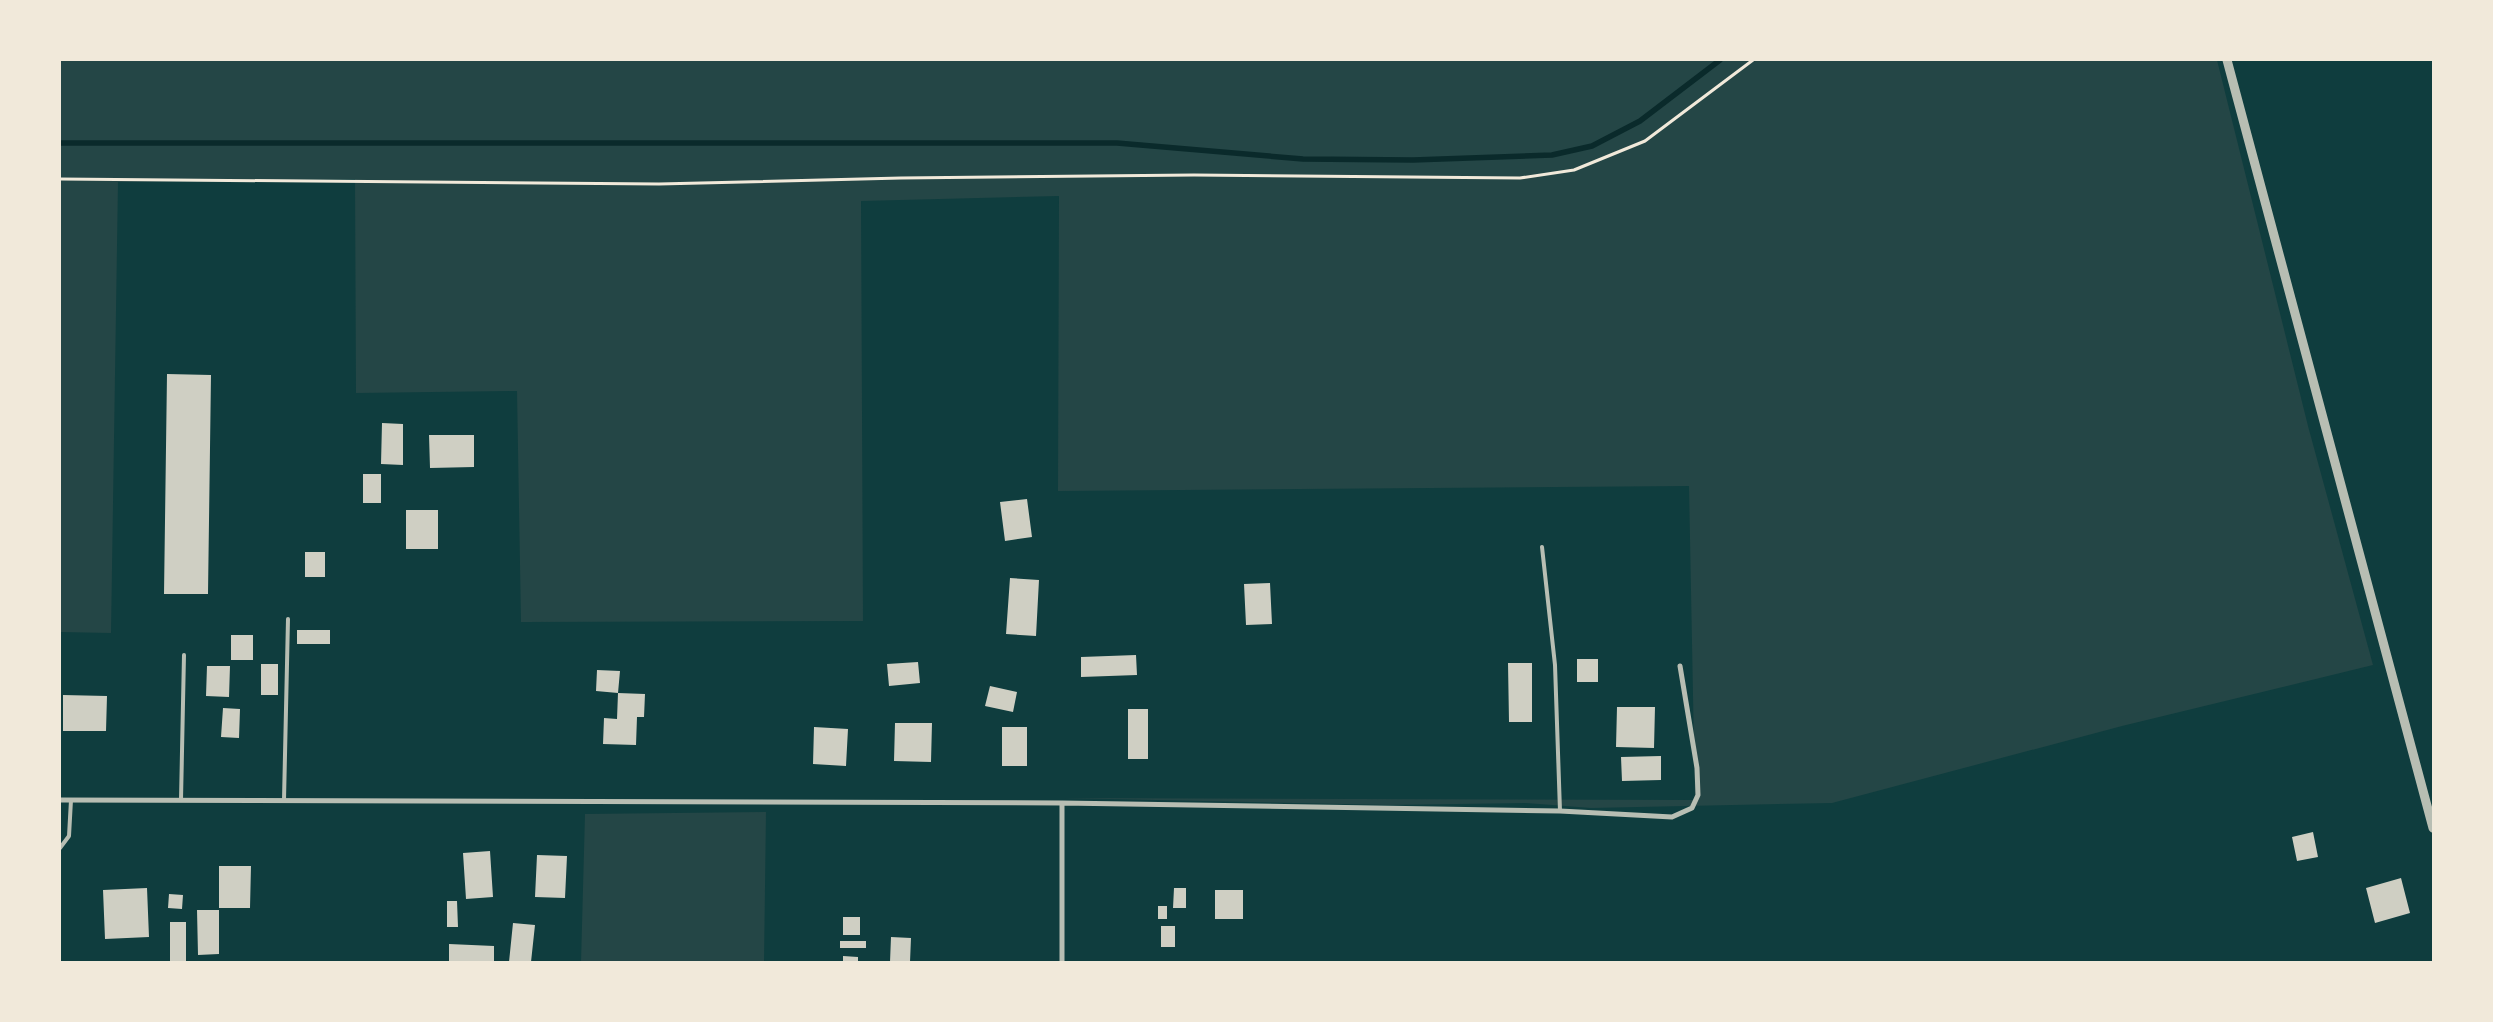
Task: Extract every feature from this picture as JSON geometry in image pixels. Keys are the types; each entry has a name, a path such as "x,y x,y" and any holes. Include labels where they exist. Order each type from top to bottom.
{"street":[{"path":"2227,60 2433,828"},
{"path":"60,800 1062,803 1560,811 1672,817 1692,808 1698,795 1697,768 1680,666"},
{"path":"1062,803 1062,962"}],"lane":[{"path":"1542,546 1555,664 1560,811"},
{"path":"284,800 288,619"},
{"path":"181,800 184,655"},
{"path":"60,848 69,836 71,800"}],"path":[{"path":"60,178 659,184 901,178 1184,175 1520,178 1574,170 1645,141 1752,60"}],"shaded area":[{"path":"60,60 2217,60 2308,426 2373,665 2122,726 1832,803 1591,808 1526,803 1389,805 1062,798 1695,800 1689,486 1058,491 1059,196 861,201 863,621 521,622 517,391 356,393 355,179 118,182 111,633 60,632"},
{"path":"766,812 764,962 581,962 585,814"}],"building":[{"path":"167,374 211,375 208,594 164,594"},
{"path":"382,423 403,424 403,465 381,464"},
{"path":"429,435 474,435 474,467 430,468"},
{"path":"363,474 381,474 381,503 363,503"},
{"path":"1027,499 1032,537 1005,541 1000,502"},
{"path":"406,510 438,510 438,549 406,549"},
{"path":"305,552 325,552 325,577 305,577"},
{"path":"1010,578 1039,580 1036,636 1006,634"},
{"path":"1270,583 1272,624 1246,625 1244,584"},
{"path":"297,630 330,630 330,644 297,644"},
{"path":"231,635 253,635 253,660 231,660"},
{"path":"1136,655 1137,675 1081,677 1081,657"},
{"path":"1577,659 1598,659 1598,682 1577,682"},
{"path":"918,662 920,683 889,686 887,664"},
{"path":"1508,663 1532,663 1532,722 1509,722"},
{"path":"261,664 278,664 278,695 261,695"},
{"path":"207,666 230,666 229,697 206,696"},
{"path":"597,670 620,671 618,693 596,691"},
{"path":"990,686 1017,692 1013,712 985,706"},
{"path":"618,693 645,694 644,717 637,717 636,745 603,744 604,718 617,719"},
{"path":"63,695 107,696 106,731 63,731"},
{"path":"1617,707 1655,707 1654,748 1616,747"},
{"path":"223,708 240,709 239,738 221,737"},
{"path":"1128,709 1148,709 1148,759 1128,759"},
{"path":"895,723 932,723 931,762 894,761"},
{"path":"814,727 848,729 846,766 813,764"},
{"path":"1002,727 1027,727 1027,766 1002,766"},
{"path":"1661,756 1661,780 1622,781 1621,757"},
{"path":"2313,832 2318,857 2297,861 2292,837"},
{"path":"490,851 493,897 466,899 463,853"},
{"path":"537,855 567,856 565,898 535,897"},
{"path":"219,866 251,866 250,908 219,908"},
{"path":"2401,878 2410,913 2375,923 2366,888"},
{"path":"147,888 149,937 105,939 103,890"},
{"path":"1174,888 1186,888 1186,908 1173,908"},
{"path":"1215,890 1243,890 1243,919 1215,919"},
{"path":"169,894 183,895 182,909 168,908"},
{"path":"447,901 457,901 458,927 447,927"},
{"path":"1158,906 1167,906 1167,919 1158,919"},
{"path":"197,910 219,910 219,954 198,955"},
{"path":"843,917 860,917 860,935 843,935"},
{"path":"170,922 186,922 186,962 170,962"},
{"path":"513,923 535,925 531,962 509,962"},
{"path":"1161,926 1175,926 1175,947 1161,947"},
{"path":"891,937 911,938 910,962 890,962"},
{"path":"840,941 866,941 866,948 840,948"},
{"path":"449,944 494,946 494,962 449,962"},
{"path":"843,956 858,957 858,962 843,962"}],"waterway":[{"path":"60,143 1117,143 1303,159 1413,160 1552,155 1592,146 1640,121 1720,60"}]}
